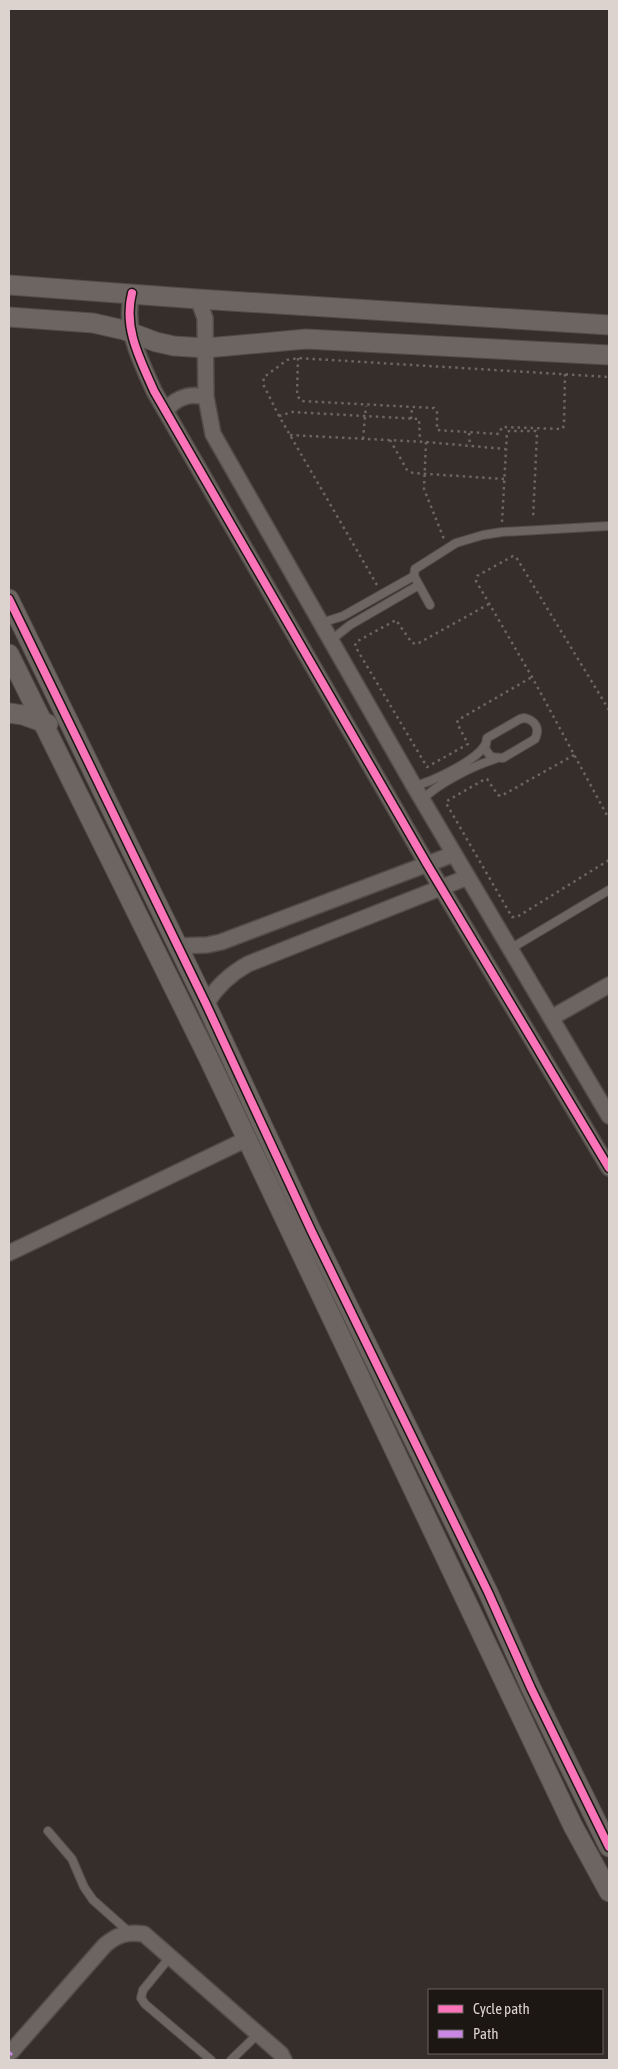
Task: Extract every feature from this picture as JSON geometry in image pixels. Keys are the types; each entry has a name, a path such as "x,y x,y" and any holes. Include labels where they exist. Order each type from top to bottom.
{"street":[{"path":"9,285 198,299 609,324"},
{"path":"132,293 128,313 131,333 154,391 427,864 609,1168"},
{"path":"198,299 205,318 206,397 213,434 422,800 609,1116"},
{"path":"9,317 93,323 174,346 206,348 306,339 609,354"},
{"path":"166,410 179,398 197,395 206,397"},
{"path":"9,599 206,1004 311,1230 484,1583 531,1688 609,1847"},
{"path":"28,639 9,652 208,1057 573,1826 609,1892"},
{"path":"9,713 42,720 63,729 72,729"},
{"path":"177,946 207,945 221,942 454,854"},
{"path":"206,1004 228,976 248,964 468,877"},
{"path":"551,1018 609,985"},
{"path":"208,1057 224,1046"},
{"path":"9,1253 247,1139"},
{"path":"13,2054 105,1945 114,1936 129,1932 144,1934 281,2054 284,2060"}],"lane":[{"path":"430,604 414,576 417,566 469,538 502,532 608,526"},
{"path":"321,623 344,616 414,576"},
{"path":"330,641 350,625 418,585"},
{"path":"414,786 434,780 474,757 482,750 490,736 520,719 531,720 535,723 537,734 531,742 503,758 480,764 437,788 422,800"},
{"path":"485,745 488,754 495,759"},
{"path":"510,949 609,890"},
{"path":"48,1831 72,1859 84,1887 93,1900 129,1932"},
{"path":"170,1957 143,1990 141,1998 145,2004 211,2060"},
{"path":"231,2060 258,2034"}],"path":[{"path":"298,358 296,395 301,401 436,409 436,430 500,434 502,427 536,431 532,530"},
{"path":"377,585 279,416 262,380 287,360 298,358 609,377"},
{"path":"502,532 507,431 564,428 565,374"},
{"path":"363,439 366,405"},
{"path":"411,419 412,408"},
{"path":"279,416 292,412 411,419 420,421 420,442"},
{"path":"469,433 470,446"},
{"path":"290,435 426,442 506,449"},
{"path":"390,440 407,470 413,473 504,479"},
{"path":"426,442 424,489 448,548"},
{"path":"609,710 516,557 513,556 477,577 476,581 532,678 609,819"},
{"path":"489,604 417,644 412,643 396,620 356,642 355,646 426,767 430,767 468,744 457,723 458,720 532,678"},
{"path":"574,755 500,796 485,779 446,803 512,917 517,917 609,860"}],"cycle path":[{"path":"132,293 130,306 131,331 154,391 427,864 609,1168"},
{"path":"9,599 206,1004 311,1230 488,1592 531,1688 609,1847"}]}
